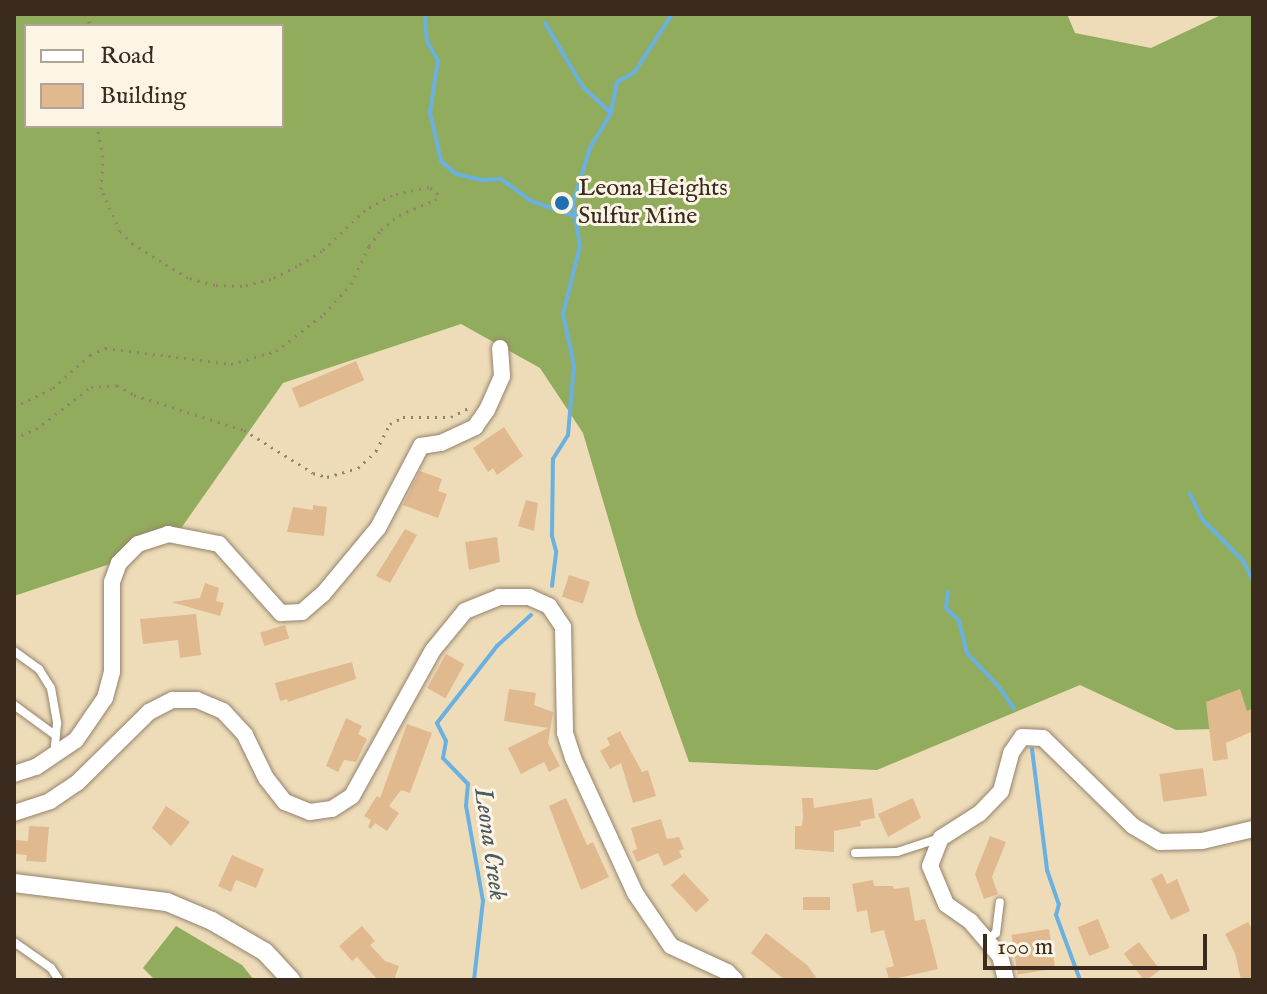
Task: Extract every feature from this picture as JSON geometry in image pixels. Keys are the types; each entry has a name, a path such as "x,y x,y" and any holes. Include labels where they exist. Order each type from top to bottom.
{"street":[{"path":"14,774 54,757 76,740 105,698 112,672 112,582 119,563 138,544 168,534 219,544 281,613 302,612 323,594 378,528 421,446 441,443 475,427 487,410 502,376 500,348"},
{"path":"14,813 50,801 77,783 149,712 173,700 197,700 223,711 245,735 266,778 285,802 310,812 332,809 352,796 433,650 465,611 499,597 529,597 549,606 563,627 565,733 573,758 635,893 671,946 727,972 735,980"},
{"path":"1006,980 1000,956 970,921 946,904 934,882 930,866 941,838 980,813 1001,791 1016,742 1031,735 1043,738 1133,826 1160,842 1202,841 1253,829"},
{"path":"14,883 167,902 212,921 265,952 291,980"}],"lane":[{"path":"14,651 39,669 51,688 56,713 54,757"},
{"path":"14,705 55,735"},
{"path":"855,853 897,852 941,838"},
{"path":"982,937 991,937 996,933 1000,902"},
{"path":"14,942 51,968 59,980"}],"path":[{"path":"14,407 53,388 90,355 105,348 231,364 276,351 324,314 351,284 369,246 381,230 399,215 435,200 438,194 429,187 392,195 365,210 322,251 297,266 271,279 242,286 215,285 188,278 133,244 120,231 101,189 103,157 97,128"},
{"path":"14,438 36,429 91,387 117,385 134,395 244,430 313,473 327,477 358,468 376,451 390,424 403,417 451,417 471,407"}],"green space":[{"path":"14,14 1067,14 1075,33 1151,48 1223,14 1253,14 1253,728 1176,730 1080,685 877,770 689,762 637,616 583,433 540,368 461,324 283,383 177,534 122,560 14,596"},
{"path":"176,926 242,965 254,980 155,980 143,968"}],"building":[{"path":"356,361 364,380 300,408 292,388"},
{"path":"504,427 523,456 497,475 493,468 488,472 473,448"},
{"path":"420,471 442,479 438,491 447,494 438,518 403,505"},
{"path":"526,500 538,503 534,531 518,526"},
{"path":"313,505 327,507 324,536 287,532 293,507 313,510"},
{"path":"405,529 417,535 390,583 376,576"},
{"path":"497,537 500,562 469,570 465,542"},
{"path":"569,575 590,582 583,604 562,597"},
{"path":"205,583 219,588 216,601 224,603 220,616 171,602 200,598"},
{"path":"196,614 201,655 180,658 178,640 143,644 140,619"},
{"path":"285,625 289,638 264,646 260,633"},
{"path":"446,654 464,664 445,698 427,688"},
{"path":"352,662 356,679 288,702 287,699 280,701 275,683"},
{"path":"509,689 536,693 534,705 553,712 548,743 560,766 549,772 544,762 521,774 508,748 548,728 504,721"},
{"path":"1240,689 1247,711 1253,708 1253,731 1226,743 1228,759 1213,761 1206,702"},
{"path":"346,718 362,726 358,734 367,739 356,762 344,760 338,772 326,766"},
{"path":"407,724 432,733 410,793 401,790 389,806 399,813 387,831 375,823 371,829 368,827 371,820 364,816 377,796 380,798"},
{"path":"620,731 642,772 648,770 656,796 633,803 621,763 610,769 600,751 610,745 607,738"},
{"path":"1203,768 1207,796 1163,802 1159,774"},
{"path":"566,798 587,845 593,842 609,877 581,890 549,806"},
{"path":"802,798 813,798 814,808 872,798 875,818 860,821 861,826 834,831 834,852 795,849 795,826 802,826"},
{"path":"913,798 921,818 888,837 878,814"},
{"path":"166,806 190,822 171,846 152,828"},
{"path":"661,819 667,839 679,837 684,849 679,851 682,857 664,866 658,853 637,862 632,851 637,849 631,828"},
{"path":"29,826 49,827 46,862 26,861 27,855 14,854 14,840 28,841"},
{"path":"990,836 1006,842 992,877 998,894 984,899 975,874"},
{"path":"232,855 264,869 256,888 236,880 231,892 218,886"},
{"path":"684,873 709,900 696,912 671,885"},
{"path":"1162,873 1167,884 1177,879 1190,911 1171,920 1151,879"},
{"path":"873,880 874,886 893,886 894,889 909,887 915,921 925,919 938,969 889,980 886,968 894,966 884,930 871,933 867,910 857,912 852,884"},
{"path":"803,897 830,897 830,910 803,910"},
{"path":"1098,919 1110,948 1089,956 1078,927"},
{"path":"1248,922 1253,931 1253,980 1241,980 1235,953 1225,934"},
{"path":"362,926 375,941 370,945 385,961 399,966 394,980 378,980 357,957 352,961 339,946"},
{"path":"1049,929 1055,969 1018,974 1011,935"},
{"path":"766,933 807,965 818,980 785,980 751,953"},
{"path":"1139,942 1160,970 1144,980 1124,953"}],"waterway":[{"path":"425,14 427,42 438,60 430,112 441,161 456,174 483,180 501,179 531,201 574,216"},
{"name":"Leona Creek","path":"552,586 556,551 552,536 553,459 568,435 574,365 563,314 580,246 573,203 590,148 611,113 617,82 634,73 672,14"},
{"path":"545,23 583,87 611,113"},
{"path":"1190,494 1202,519 1243,561 1253,580"},
{"path":"948,592 946,608 959,621 967,653 1000,688 1014,709"},
{"name":"Leona Creek","path":"474,980 483,901 466,806 468,784 443,758 446,741 437,723 497,646 531,615"},
{"path":"1032,749 1047,870 1059,904 1056,915 1080,980"}],"place":[{"name":"Leona Heights Sulfur Mine","path":"562,203"}]}
